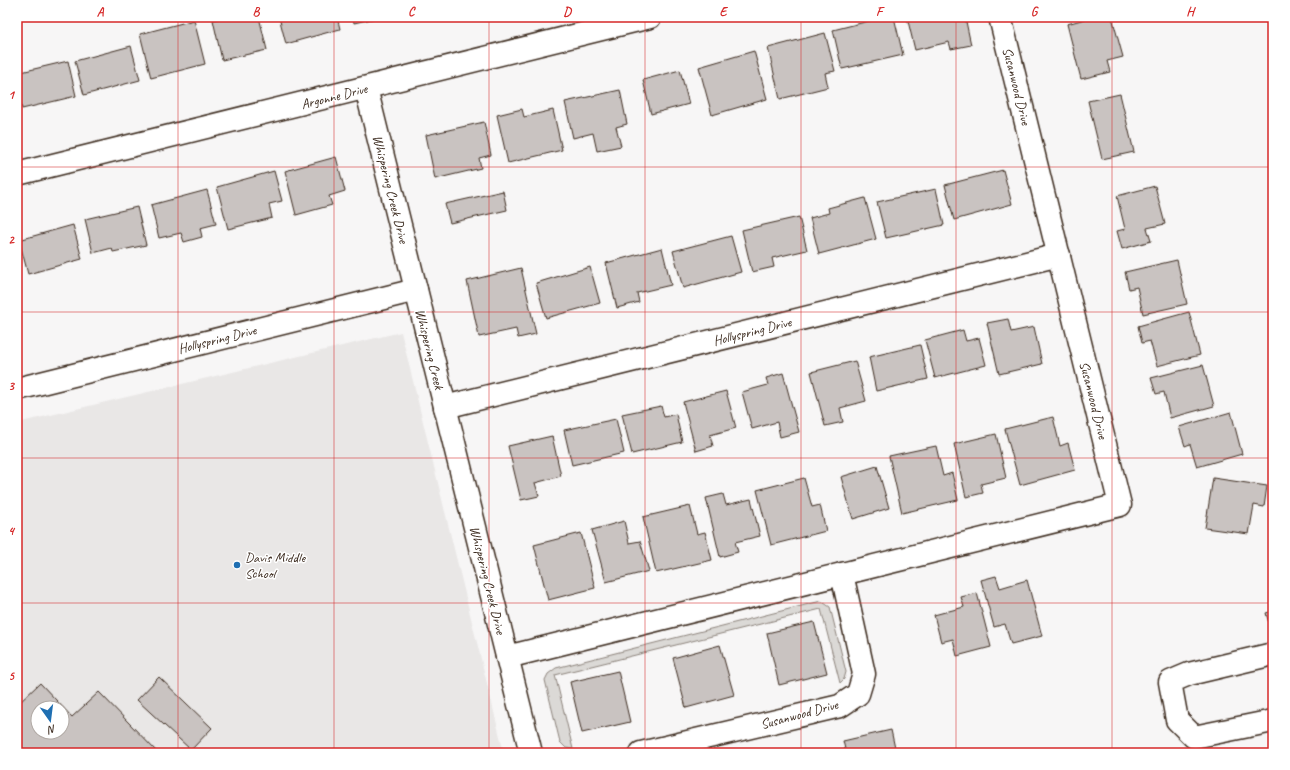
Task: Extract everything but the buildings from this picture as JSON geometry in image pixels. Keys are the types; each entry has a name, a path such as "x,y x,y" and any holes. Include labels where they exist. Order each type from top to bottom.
{"street":[{"name":"Argonne Drive","path":"17,174 650,17"},
{"name":"Susanwood Drive","path":"507,657 1120,505 1000,17"},
{"name":"Whispering Creek Drive","path":"366,88 416,290"},
{"name":"Hollyspring Drive","path":"445,407 1059,255"},
{"name":"Hollyspring Drive","path":"17,389 416,290"},
{"name":"Whispering Creek","path":"416,290 445,407"},
{"name":"Whispering Creek Drive","path":"445,407 530,753"},
{"name":"Susanwood Drive","path":"641,753 840,706 858,694 864,674 842,574"},
{"path":"1273,654 1189,674 1170,682 1177,720 1194,738 1273,721"}],"shaded area":[{"name":"Davis Middle School","path":"401,332 504,753 17,753 17,423"},
{"path":"821,601 830,607 846,672 844,679 840,683 821,609 555,675 573,749 566,748 560,742 545,680 548,674 556,668"}],"place":[{"name":"Davis Middle School","path":"237,565"}]}
